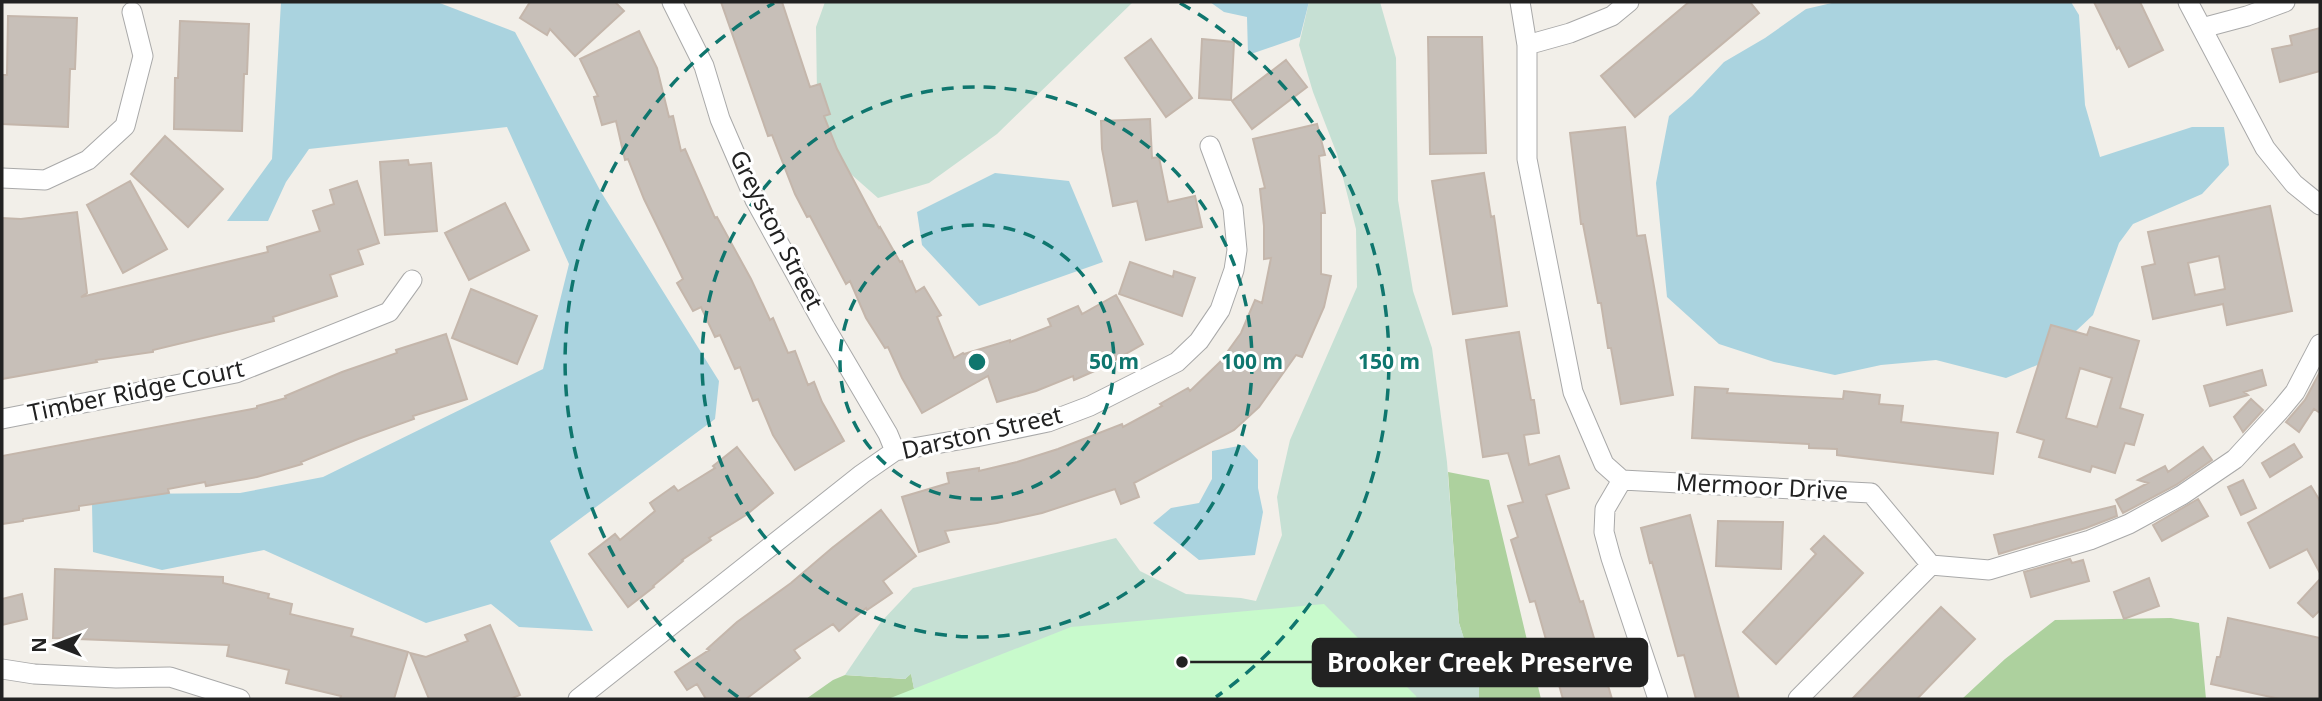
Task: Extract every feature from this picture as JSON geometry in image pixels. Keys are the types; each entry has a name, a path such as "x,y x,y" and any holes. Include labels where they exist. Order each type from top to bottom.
{"street":[{"name":"Greyston Street","path":"672,2 704,66 720,119 755,200 888,434 895,451"},
{"path":"1520,2 1527,45 1528,159 1573,392 1605,464 1622,480 1605,509 1604,533 1658,699"},
{"path":"1527,45 1570,33 1612,16 1629,2"},
{"path":"2188,2 2264,148 2294,184 2320,205"},
{"path":"2202,28 2285,2"},
{"path":"2,178 46,180 88,160 125,126 143,56 132,12"},
{"name":"Darston Street","path":"578,699 862,474 895,451 976,438 1048,422 1090,406 1177,362 1199,341 1220,310 1234,270 1237,250 1233,208 1210,146"},
{"name":"Timber Ridge Court","path":"2,419 236,373 389,312 412,280"},
{"path":"1798,699 1931,565 1989,570 2090,540 2129,524 2182,495 2235,458 2281,410 2295,392 2320,344"},
{"name":"Mermoor Drive","path":"1622,480 1871,493 1931,565"},
{"path":"2,669 34,674 116,678 170,677 240,699"}],"green space":[{"path":"825,2 1133,2 997,134 929,183 878,198 836,161 817,94 816,27"},
{"path":"1309,2 1380,2 1396,58 1398,200 1413,291 1432,348 1447,462 1459,623 1479,685 1479,699 916,699 911,674 905,679 845,675 881,622 913,588 1116,538 1140,571 1186,594 1256,601 1282,535 1277,497 1290,440 1357,287 1356,229 1337,154 1313,92 1299,45"},
{"path":"1448,472 1489,480 1541,699 1479,699 1478,685 1459,623"},
{"path":"1324,604 1417,699 888,699 1071,627"},
{"path":"2171,618 2199,623 2206,699 1962,699 2005,659 2055,620"},
{"path":"911,673 916,699 806,699 845,675 905,679"}],"water":[{"path":"281,2 437,2 515,32 601,192 719,381 715,419 550,541 593,631 519,627 491,604 426,623 264,550 162,570 93,552 92,504 124,494 240,493 323,477 543,369 569,264 507,127 309,149 286,182 268,221 227,221 272,159"},
{"path":"1210,2 1309,2 1300,37 1248,55 1247,17 1224,12"},
{"path":"1836,2 2071,2 2079,15 2085,105 2100,157 2192,127 2224,127 2229,165 2202,194 2133,224 2119,243 2093,315 2042,363 2006,378 1936,360 1881,365 1835,375 1774,362 1719,344 1667,297 1656,183 1669,116 1724,62 1806,9"},
{"path":"995,173 1069,181 1103,262 979,306 922,245 917,212"},
{"path":"1244,445 1258,460 1258,488 1263,512 1255,555 1199,560 1153,523 1171,508 1199,503 1212,479 1212,451"}],"building":[{"path":"530,2 615,2 624,11 575,56 550,29 547,35 520,18"},
{"path":"721,2 782,2 810,87 820,84 830,114 824,116 837,149 879,228 900,262 902,261 916,292 924,287 941,315 937,317 954,358 963,353 1010,342 1051,326 1048,319 1078,306 1082,314 1116,295 1143,344 1074,380 1073,376 1036,391 997,402 988,376 922,413 888,347 885,348 866,318 850,281 846,284 810,216 807,217 795,194 772,135 768,136"},
{"path":"1689,2 1750,2 1759,13 1635,117 1601,76"},
{"path":"2094,2 2140,2 2163,50 2129,67"},
{"path":"8,16 77,18 75,69 70,69 68,127 2,124 2,75 7,75"},
{"path":"180,21 249,24 242,131 174,129"},
{"path":"2320,28 2320,71 2280,82 2272,49 2292,45 2290,36"},
{"path":"639,31 657,68 681,151 685,149 715,218 717,217 751,279 770,320 773,318 788,353 795,351 808,385 814,382 844,441 795,470 773,435 758,399 753,401 740,367 735,369 720,335 715,337 701,307 693,311 677,283 683,279 644,199 628,159 625,160 616,121 602,125 594,97 598,96 580,59"},
{"path":"1428,37 1482,37 1486,153 1430,154"},
{"path":"1151,39 1192,98 1166,117 1125,58"},
{"path":"1202,39 1234,42 1231,100 1199,98"},
{"path":"1286,60 1307,87 1252,129 1232,101"},
{"path":"1150,119 1152,158 1159,157 1168,202 1195,196 1202,227 1146,240 1137,201 1113,206 1102,149 1101,121"},
{"path":"1317,124 1325,155 1319,156 1325,213 1321,213 1321,274 1331,276 1324,307 1302,357 1296,355 1259,407 1234,430 1134,483 1139,497 1121,504 1115,489 1042,513 945,531 949,542 919,552 902,497 949,483 947,473 979,468 979,471 1017,462 1122,424 1123,427 1188,388 1190,391 1220,362 1241,333 1255,300 1262,303 1271,258 1264,259 1260,189 1265,188 1253,139"},
{"path":"1625,127 1637,236 1645,235 1673,395 1621,404 1601,303 1598,303 1581,224 1570,133"},
{"path":"165,136 223,189 188,227 131,174"},
{"path":"408,160 409,165 431,163 437,231 385,235 380,162"},
{"path":"1484,173 1491,217 1494,216 1507,306 1453,314 1432,181"},
{"path":"130,181 167,249 123,273 87,205"},
{"path":"357,181 379,243 358,250 363,264 330,275 337,296 273,317 274,321 153,352 96,360 97,362 2,379 2,218 21,219 77,212 87,293 81,297 268,252 267,247 320,231 313,211 334,204 330,190"},
{"path":"505,203 529,250 469,280 445,233"},
{"path":"2270,206 2292,311 2227,325 2223,304 2153,319 2142,267 2155,264 2148,232","holes":["2219,256 2225,289 2195,295 2188,263"]},
{"path":"1130,262 1173,277 1174,271 1195,278 1182,316 1119,294"},
{"path":"471,289 537,316 517,364 452,338"},
{"path":"2051,325 2087,335 2090,327 2139,341 2120,408 2143,415 2134,445 2125,443 2115,473 2092,466 2090,472 2039,457 2044,440 2017,432","holes":["2080,368 2112,378 2097,427 2066,418"]},
{"path":"1519,332 1539,433 1524,435 1529,465 1559,456 1569,488 1546,495 1580,602 1583,601 1612,699 1563,699 1535,601 1530,602 1511,540 1518,537 1508,506 1523,502 1508,453 1483,457 1466,340"},
{"path":"446,334 467,399 413,416 414,419 358,439 301,462 302,464 257,477 206,486 205,482 168,489 169,493 79,506 79,510 2,524 2,456 257,408 286,398 285,396 342,372 397,353 396,350"},
{"path":"2262,370 2266,385 2244,392 2248,395 2210,406 2204,386"},
{"path":"2320,372 2320,413 2314,409 2299,432 2286,422 2305,400"},
{"path":"1695,387 1728,389 1727,393 1843,399 1844,391 1880,395 1879,404 1903,406 1901,422 1998,433 1993,474 1837,455 1837,449 1809,448 1809,444 1692,438"},
{"path":"2251,399 2263,410 2243,432 2234,417"},
{"path":"2294,444 2302,457 2270,477 2262,463"},
{"path":"737,447 773,493 746,515 709,538 711,540 682,560 628,607 589,554 615,534 620,540 655,511 650,503 674,486 678,491 715,468 713,466"},
{"path":"2203,447 2212,460 2176,485 2123,513 2116,500 2148,483 2138,480 2165,466 2168,472"},
{"path":"2243,480 2256,508 2241,515 2228,487"},
{"path":"2311,486 2320,501 2320,573 2307,549 2270,568 2248,523"},
{"path":"2198,499 2208,516 2162,541 2153,525"},
{"path":"2115,506 2117,516 1999,554 1994,535"},
{"path":"881,510 916,556 883,581 892,593 867,610 866,608 839,631 833,624 794,650 800,658 746,699 706,699 697,684 687,690 675,672 709,650 707,649 737,622 791,583"},
{"path":"1690,515 1739,699 1696,699 1684,655 1678,656 1652,562 1650,563 1641,528"},
{"path":"1718,521 1783,522 1781,569 1716,566"},
{"path":"1824,536 1863,573 1776,664 1743,632 1816,554 1811,549"},
{"path":"2070,559 2072,563 2083,560 2089,581 2031,597 2024,572"},
{"path":"55,569 223,577 223,583 269,594 268,598 292,604 290,614 353,629 351,636 408,652 394,699 340,699 341,696 286,683 289,670 227,656 229,645 53,638"},
{"path":"2149,578 2159,606 2124,619 2114,592"},
{"path":"2320,579 2320,610 2313,617 2298,603"},
{"path":"22,594 27,619 2,625 2,599"},
{"path":"1941,607 1975,639 1917,699 1852,699"},
{"path":"2228,618 2320,638 2320,699 2280,699 2211,684"},
{"path":"490,625 520,695 510,699 429,699 410,653 426,657 468,641 465,635"}],"place":[{"name":"Brooker Creek Preserve","path":"1182,662"}]}
